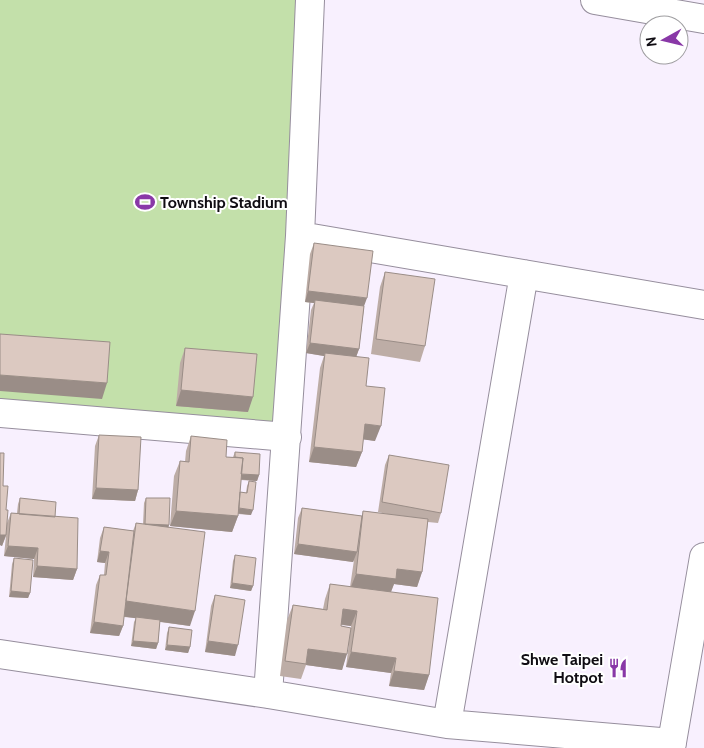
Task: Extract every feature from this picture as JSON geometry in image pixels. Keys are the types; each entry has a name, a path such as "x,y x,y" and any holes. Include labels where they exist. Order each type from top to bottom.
{"street":[{"path":"268,694 300,236 310,0"},
{"path":"595,0 704,19"},
{"path":"300,236 704,306"},
{"path":"447,724 524,274"},
{"path":"0,413 287,437"},
{"path":"0,654 268,694 447,724 671,746 704,557"}],"green space":[{"name":"Township Stadium","path":"0,0 303,0 277,430 0,405"}],"building":[{"path":"314,243 373,251 367,298 308,291"},
{"path":"385,272 435,279 425,346 376,339"},
{"path":"315,300 364,306 359,349 310,343"},
{"path":"0,334 110,342 107,383 0,375"},
{"path":"185,348 257,354 253,397 181,390"},
{"path":"325,353 369,358 366,386 385,388 381,426 365,424 362,452 314,447"},
{"path":"99,435 141,437 138,490 96,488"},
{"path":"191,436 227,440 226,457 243,458 238,516 176,511 180,461 189,462"},
{"path":"235,452 260,454 259,475 241,474 243,458 235,457"},
{"path":"0,453 4,453 3,486 8,486 6,535 0,535"},
{"path":"389,455 449,465 441,513 382,502"},
{"path":"249,481 256,482 253,510 239,508 240,492 247,493"},
{"path":"20,498 56,502 55,517 19,514"},
{"path":"146,498 170,498 169,525 145,524"},
{"path":"302,508 362,516 357,552 298,544"},
{"path":"363,511 428,519 422,572 397,569 396,579 356,574"},
{"path":"11,513 78,518 77,569 37,566 38,548 8,546"},
{"path":"136,523 205,532 195,611 126,601"},
{"path":"104,527 134,531 123,626 94,622 100,575 106,575 109,552 100,551"},
{"path":"235,555 256,558 253,586 232,583"},
{"path":"14,558 33,560 30,593 11,591"},
{"path":"330,584 438,598 429,675 394,671 396,658 351,652 357,611 343,609 341,626 351,628 347,654 308,649 306,664 285,661 293,605 327,610"},
{"path":"215,595 245,600 238,645 208,641"},
{"path":"136,617 160,620 158,643 133,641"},
{"path":"169,627 192,630 190,647 167,645"}],"place":[{"name":"Township Stadium","path":"145,202"},
{"name":"Shwe Taipei Hotpot","path":"618,668"}]}
